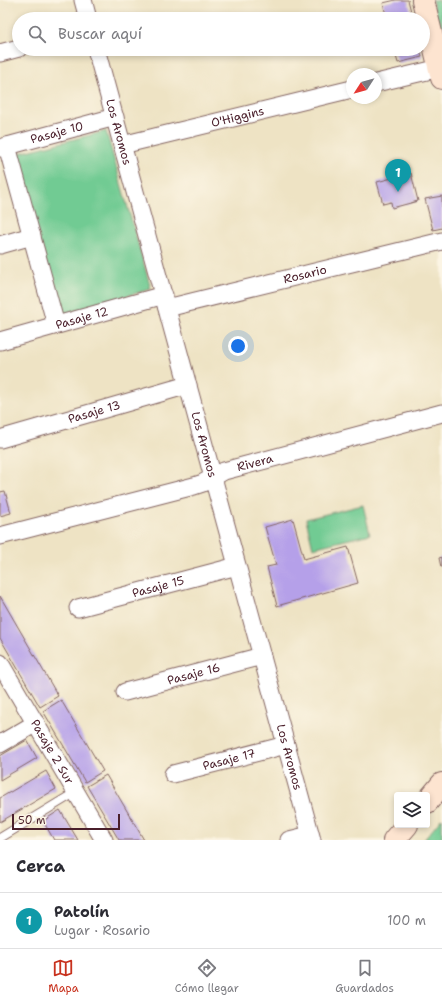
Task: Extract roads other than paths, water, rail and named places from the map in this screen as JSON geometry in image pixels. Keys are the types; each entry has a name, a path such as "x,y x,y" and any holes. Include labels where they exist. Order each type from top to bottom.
{"main road":[{"path":"423,0 426,12"},
{"path":"430,28 441,73"},
{"path":"430,798 442,784"},
{"path":"394,840 404,828"}],"street":[{"path":"83,0 86,12"},
{"path":"0,53 12,50"},
{"name":"Los Aromos","path":"98,56 311,837"},
{"path":"382,82 441,73"},
{"name":"O'Higgins","path":"122,145 346,90"},
{"name":"Pasaje 10","path":"4,147 115,117"},
{"path":"4,147 32,236 56,325"},
{"path":"0,245 32,236"},
{"name":"Rosario","path":"165,302 442,241"},
{"name":"Pasaje 12","path":"0,341 56,325 165,302"},
{"name":"Pasaje 13","path":"0,439 188,385"},
{"name":"Rivera","path":"0,536 194,486 224,471 442,413"},
{"name":"Pasaje 15","path":"78,608 237,566"},
{"name":"Pasaje 16","path":"125,692 262,656"},
{"name":"Pasaje 2 Sur","path":"0,663 104,840"},
{"path":"0,744 36,723"},
{"name":"Pasaje 17","path":"173,774 286,745"},
{"path":"290,840 311,837"}],"lane":[{"path":"0,838 76,792"}],"place":[{"name":"Patolín","path":"398,192"}]}
